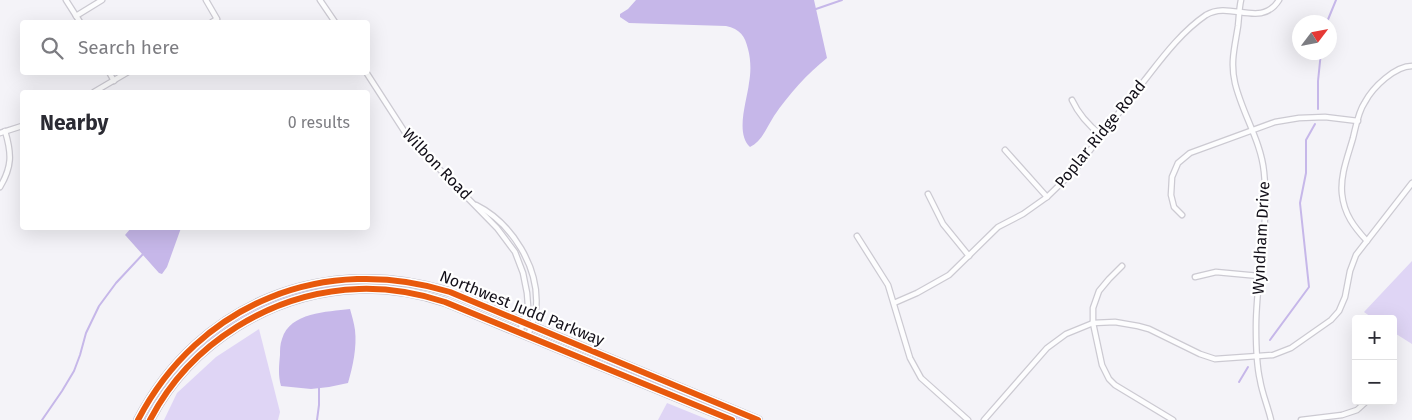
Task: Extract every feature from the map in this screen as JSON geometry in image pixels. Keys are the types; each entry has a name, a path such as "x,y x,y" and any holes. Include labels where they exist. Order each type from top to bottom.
{"highway":[{"name":"Northwest Judd Parkway","path":"138,420 149,400 180,359 222,323 246,308 281,294 303,287 353,279 402,281 450,292 758,420"},
{"name":"Northwest Judd Parkway","path":"150,420 161,401 180,376 219,338 242,323 263,312 297,299 316,294 359,289 409,293 445,302 732,420"}],"street":[{"path":"66,0 79,20"},
{"path":"76,16 102,0"},
{"path":"206,0 217,19 215,20"},
{"path":"320,0 334,20"},
{"name":"Wyndham Drive","path":"1241,0 1232,65 1235,83 1258,145 1264,170 1264,226 1256,327 1260,380 1271,420"},
{"name":"Poplar Ridge Road","path":"894,303 918,293 949,274 998,228 1023,214 1047,197 1076,168 1171,47 1207,14 1221,8 1253,14 1262,13 1270,10 1279,0"},
{"path":"1367,240 1356,229 1347,214 1342,195 1343,175 1358,120 1365,102 1379,84 1393,72 1400,68 1412,66"},
{"path":"111,75 114,81"},
{"path":"98,90 123,75"},
{"name":"Wilbon Road","path":"368,75 408,137 475,204 512,247 523,273 527,293 528,306 520,332"},
{"path":"1072,100 1088,124 1101,135"},
{"path":"1182,215 1174,206 1171,195 1172,176 1178,163 1190,153 1274,122 1299,118 1325,117 1358,120"},
{"path":"0,187 10,165 8,142 3,132 20,127"},
{"path":"1005,150 1047,197"},
{"path":"984,420 1047,348 1066,334 1093,323 1115,322 1149,329 1200,354 1215,359 1273,355 1291,348 1335,316 1345,297 1356,255 1412,183"},
{"path":"928,194 943,224 969,256"},
{"name":"Wilbon Road","path":"475,204 484,209 506,228 526,258 532,276 536,310 528,335"},
{"path":"857,236 888,285 910,358 920,378 968,420"},
{"path":"1122,266 1099,291 1093,308 1093,323 1102,365 1109,379 1123,391 1173,420"},
{"path":"1195,277 1216,272 1259,276"},
{"path":"1301,420 1342,415 1357,410 1363,405"}],"shaded area":[{"path":"636,0 814,0 827,58 792,92 761,137 750,147 743,134 743,116 750,79 750,62 747,44 741,34 735,29 726,26 629,23 620,17 620,14 628,9"},
{"path":"129,230 180,230 167,267 162,274 125,235"},
{"path":"1412,261 1412,344 1397,335 1397,315 1368,315 1364,312"},
{"path":"371,282 402,284 402,287 374,286 283,301 249,315 219,335 191,359 165,389 146,420 141,420 164,384 179,365 196,348 235,319 278,298 302,291 331,285"},
{"path":"350,309 355,327 355,343 348,383 311,389 281,386 279,378 280,347 286,330 301,318 310,315"},
{"path":"259,329 280,412 278,420 164,420 177,393 216,357"},
{"path":"607,362 622,366 750,420 740,420 606,364"},
{"path":"667,403 709,420 658,420"}],"waterway":[{"path":"816,9 842,0"},
{"path":"1330,15 1336,0"},
{"path":"1318,109 1320,60"},
{"path":"1270,340 1309,287 1300,203 1306,173 1306,140 1315,124"},
{"path":"42,420 74,371 86,333 99,306 116,283 144,253"},
{"path":"1239,382 1248,367"},
{"path":"317,420 319,388"}],"cycle path":[{"path":"138,420 164,379 195,345 231,318 270,298 312,285 357,279 403,282 450,292 758,420"},
{"path":"150,420 167,392 187,367 237,327 265,311 295,300 327,292 359,289 381,289 402,292 445,302 732,420"}]}
